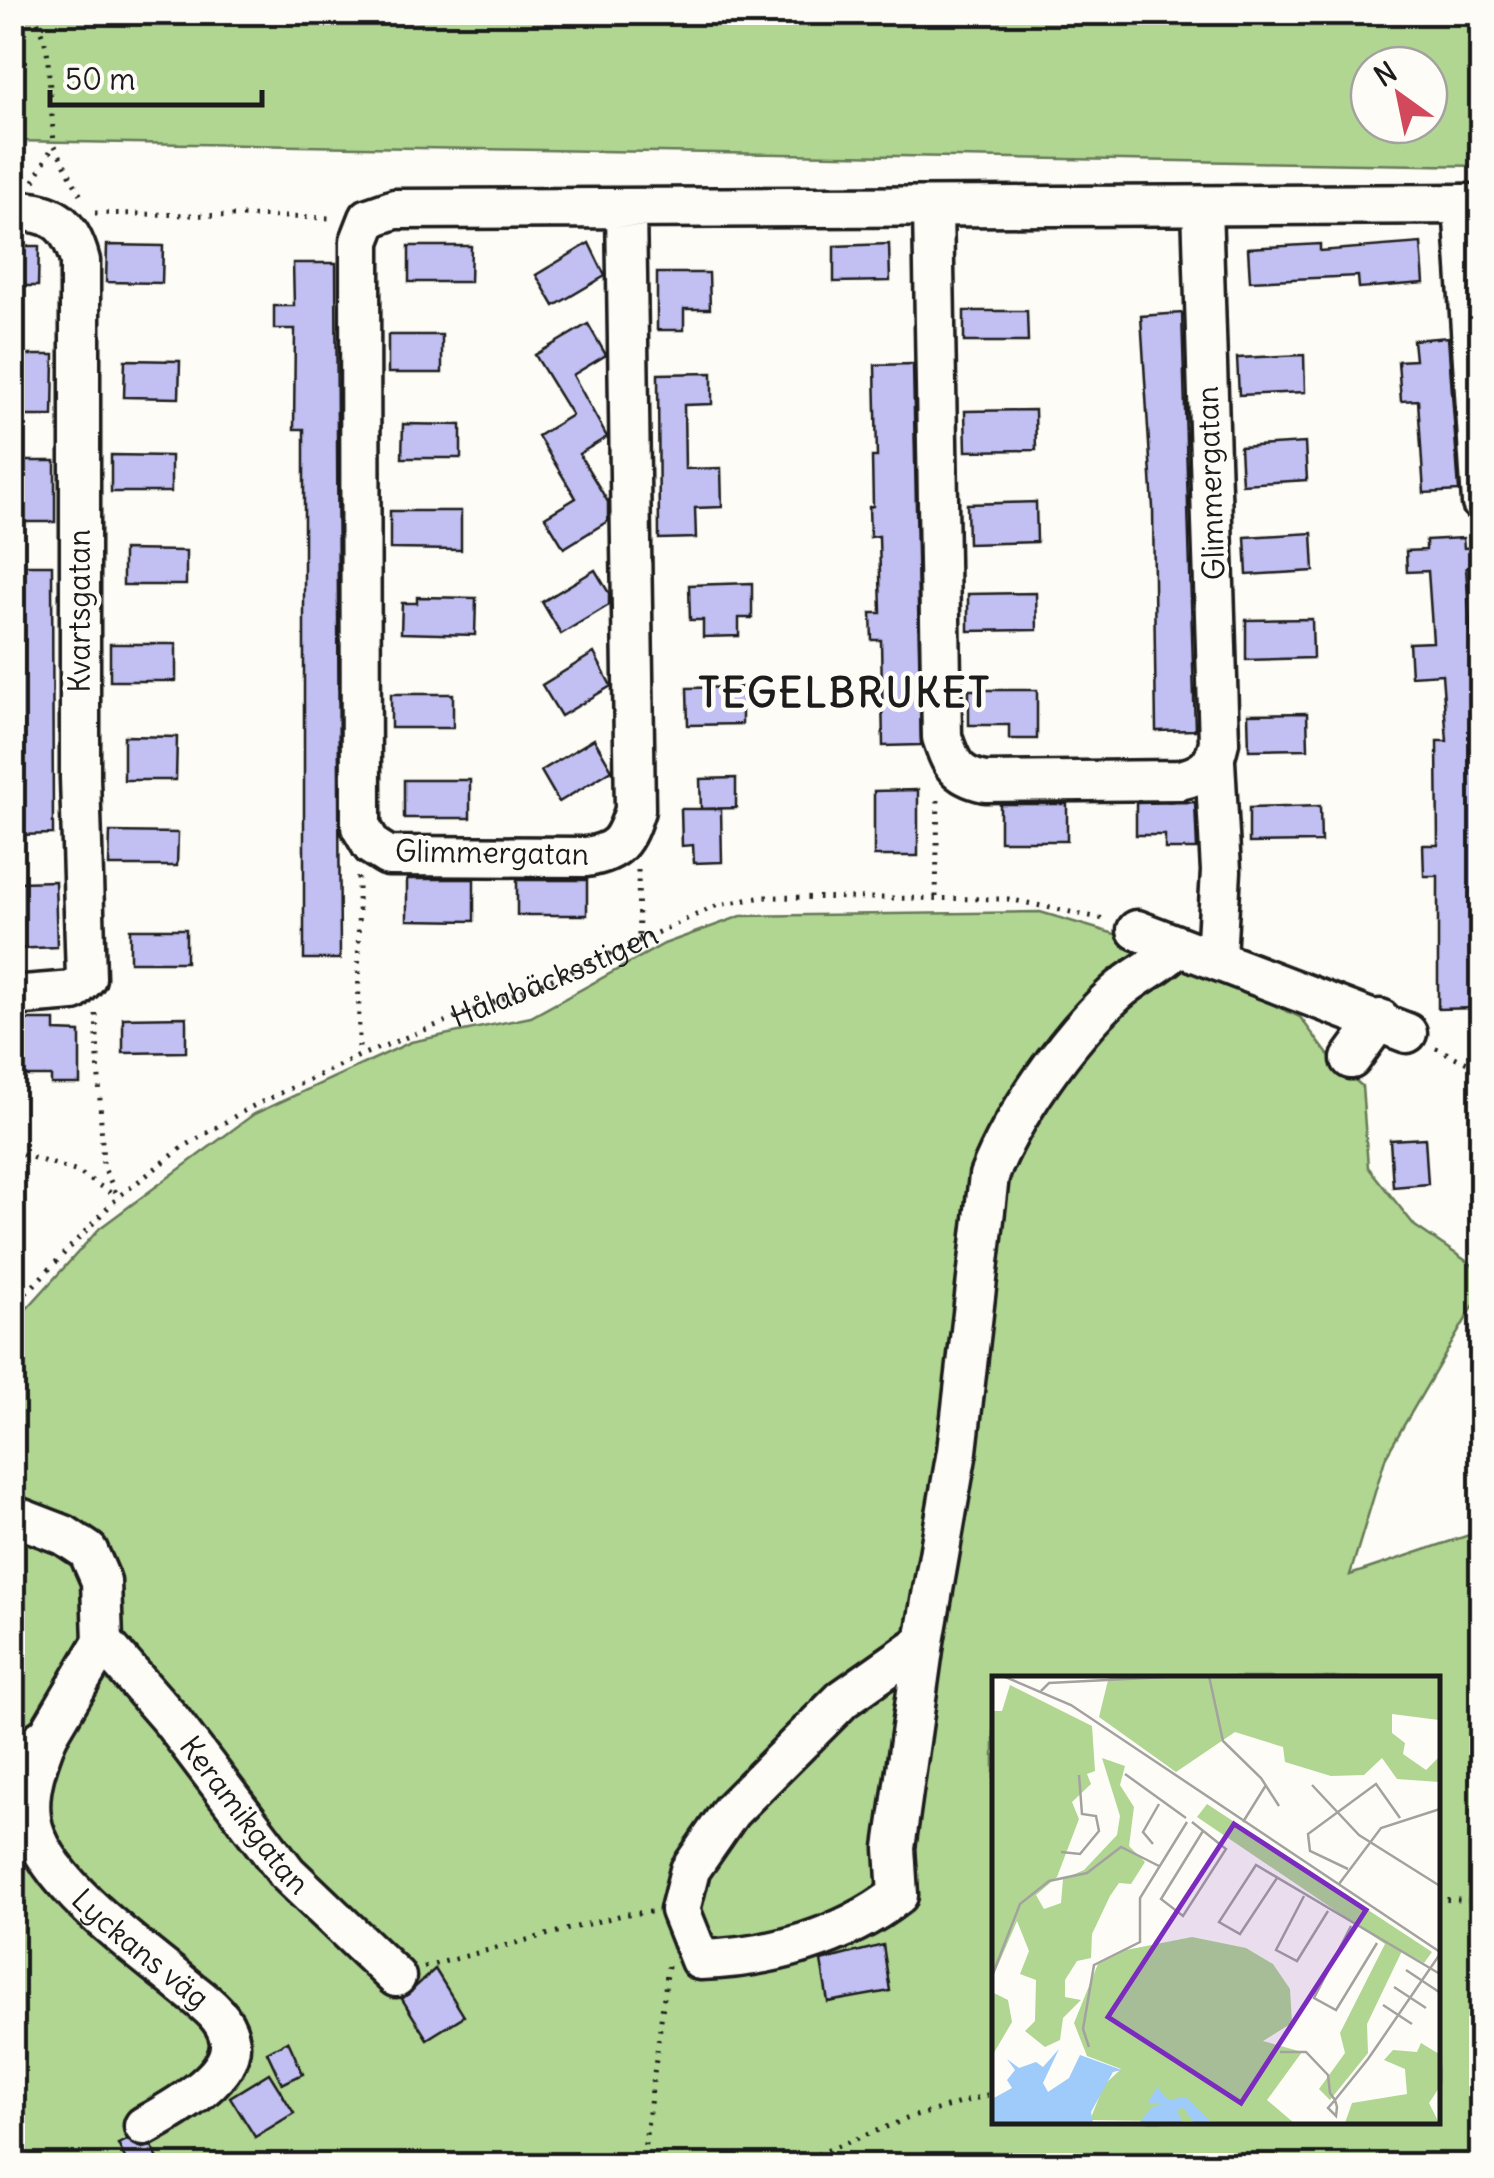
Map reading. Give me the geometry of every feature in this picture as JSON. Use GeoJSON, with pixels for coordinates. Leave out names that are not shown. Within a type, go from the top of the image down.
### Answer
{"type":"FeatureCollection","features":[{"type":"Feature","properties":{"kind":"street"},"geometry":{"type":"LineString","coordinates":[[369,218],[395,208],[1472,204],[1482,502]]}},
{"type":"Feature","properties":{"kind":"street","name":"Glimmergatan"},"geometry":{"type":"LineString","coordinates":[[1202,206],[1219,742],[1215,760],[1221,871],[1216,957]]}},
{"type":"Feature","properties":{"kind":"street"},"geometry":{"type":"LineString","coordinates":[[933,207],[942,737],[952,767],[966,778],[985,782],[1179,780],[1200,776],[1215,760]]}},
{"type":"Feature","properties":{"kind":"street","name":"Glimmergatan"},"geometry":{"type":"LineString","coordinates":[[369,218],[360,240],[362,827],[372,846],[388,856],[586,857],[610,853],[624,842],[635,810],[626,208]]}},
{"type":"Feature","properties":{"kind":"street","name":"Kvartsgatan"},"geometry":{"type":"LineString","coordinates":[[12,211],[52,214],[74,236],[80,261],[80,778],[86,978],[80,984]]}},
{"type":"Feature","properties":{"kind":"street"},"geometry":{"type":"LineString","coordinates":[[1137,930],[1394,1026]]}},
{"type":"Feature","properties":{"kind":"street"},"geometry":{"type":"LineString","coordinates":[[924,1642],[843,1699],[731,1811],[690,1870],[680,1910],[700,1960],[728,1959],[830,1935],[866,1920],[898,1895],[894,1848],[924,1642],[958,1451],[990,1176],[1004,1136],[1081,1033],[1118,991],[1157,968],[1178,947]]}},
{"type":"Feature","properties":{"kind":"street"},"geometry":{"type":"LineString","coordinates":[[12,996],[73,991],[80,984]]}},
{"type":"Feature","properties":{"kind":"street"},"geometry":{"type":"LineString","coordinates":[[1351,1059],[1394,1026]]}},
{"type":"Feature","properties":{"kind":"street"},"geometry":{"type":"LineString","coordinates":[[12,1515],[64,1535],[88,1551],[100,1581],[104,1642],[48,1736],[12,1760]]}},
{"type":"Feature","properties":{"kind":"street","name":"Keramikgatan"},"geometry":{"type":"LineString","coordinates":[[104,1642],[171,1720],[286,1873],[396,1977]]}},
{"type":"Feature","properties":{"kind":"street","name":"Lyckans väg"},"geometry":{"type":"LineString","coordinates":[[48,1736],[34,1771],[31,1817],[41,1848],[68,1884],[219,2016],[231,2040],[226,2062],[190,2101],[144,2126]]}},
{"type":"Feature","properties":{"kind":"path"},"geometry":{"type":"LineString","coordinates":[[34,12],[47,48],[54,144],[82,193],[86,212],[369,218]]}},
{"type":"Feature","properties":{"kind":"path"},"geometry":{"type":"LineString","coordinates":[[936,896],[938,780],[952,767]]}},
{"type":"Feature","properties":{"kind":"path"},"geometry":{"type":"LineString","coordinates":[[624,842],[638,869],[639,942]]}},
{"type":"Feature","properties":{"kind":"path"},"geometry":{"type":"LineString","coordinates":[[359,1056],[358,856],[372,846]]}},
{"type":"Feature","properties":{"kind":"path","name":"Hålabäcksstigen"},"geometry":{"type":"LineString","coordinates":[[12,1308],[118,1197],[182,1148],[247,1109],[359,1056],[639,942],[718,905],[763,897],[1008,899],[1061,907],[1137,930]]}},
{"type":"Feature","properties":{"kind":"path"},"geometry":{"type":"LineString","coordinates":[[80,984],[95,998],[103,1166],[118,1197]]}},
{"type":"Feature","properties":{"kind":"path"},"geometry":{"type":"LineString","coordinates":[[1394,1026],[1482,1070]]}},
{"type":"Feature","properties":{"kind":"path"},"geometry":{"type":"LineString","coordinates":[[12,1152],[78,1172],[118,1197]]}},
{"type":"Feature","properties":{"kind":"path"},"geometry":{"type":"LineString","coordinates":[[1439,1899],[1482,1901]]}},
{"type":"Feature","properties":{"kind":"path"},"geometry":{"type":"LineString","coordinates":[[396,1977],[460,1954],[626,1914],[680,1910]]}},
{"type":"Feature","properties":{"kind":"path"},"geometry":{"type":"LineString","coordinates":[[642,2166],[668,1964]]}},
{"type":"Feature","properties":{"kind":"path"},"geometry":{"type":"LineString","coordinates":[[788,2166],[909,2118],[992,2094]]}},
{"type":"Feature","properties":{"kind":"green space"},"geometry":{"type":"Polygon","coordinates":[[[13,12],[1481,13],[1481,166],[13,141],[13,12]]]}},
{"type":"Feature","properties":{"kind":"green space"},"geometry":{"type":"Polygon","coordinates":[[[1040,912],[1125,937],[1300,1017],[1335,1064],[1362,1086],[1368,1167],[1415,1226],[1481,1271],[1481,1293],[1386,1456],[1350,1575],[1481,1531],[1481,2165],[13,2166],[13,1324],[100,1228],[254,1114],[411,1042],[531,1017],[664,944],[741,916],[1040,912]]]}},
{"type":"Feature","properties":{"kind":"building"},"geometry":{"type":"Polygon","coordinates":[[[589,243],[605,276],[554,306],[536,275],[589,243]]]}},
{"type":"Feature","properties":{"kind":"building"},"geometry":{"type":"Polygon","coordinates":[[[1421,243],[1424,283],[1359,288],[1358,276],[1250,281],[1248,248],[1320,244],[1320,251],[1421,243]]]}},
{"type":"Feature","properties":{"kind":"building"},"geometry":{"type":"Polygon","coordinates":[[[889,244],[890,281],[834,282],[834,246],[889,244]]]}},
{"type":"Feature","properties":{"kind":"building"},"geometry":{"type":"Polygon","coordinates":[[[107,245],[163,246],[162,283],[106,282],[107,245]]]}},
{"type":"Feature","properties":{"kind":"building"},"geometry":{"type":"Polygon","coordinates":[[[12,246],[39,246],[38,286],[12,286],[12,246]]]}},
{"type":"Feature","properties":{"kind":"building"},"geometry":{"type":"Polygon","coordinates":[[[409,246],[471,246],[470,282],[409,282],[409,246]]]}},
{"type":"Feature","properties":{"kind":"building"},"geometry":{"type":"Polygon","coordinates":[[[293,263],[336,263],[340,959],[304,959],[304,429],[294,429],[295,329],[274,329],[274,306],[294,306],[293,263]]]}},
{"type":"Feature","properties":{"kind":"building"},"geometry":{"type":"Polygon","coordinates":[[[657,273],[709,273],[710,309],[684,309],[684,330],[657,330],[657,273]]]}},
{"type":"Feature","properties":{"kind":"building"},"geometry":{"type":"Polygon","coordinates":[[[964,311],[1027,311],[1028,342],[964,342],[964,311]]]}},
{"type":"Feature","properties":{"kind":"building"},"geometry":{"type":"Polygon","coordinates":[[[1182,313],[1195,730],[1156,731],[1153,508],[1141,316],[1182,313]]]}},
{"type":"Feature","properties":{"kind":"building"},"geometry":{"type":"Polygon","coordinates":[[[588,324],[606,355],[573,375],[607,437],[579,454],[608,502],[608,521],[564,548],[545,517],[576,498],[538,436],[572,415],[535,355],[588,324]]]}},
{"type":"Feature","properties":{"kind":"building"},"geometry":{"type":"Polygon","coordinates":[[[388,335],[442,335],[442,373],[388,373],[388,335]]]}},
{"type":"Feature","properties":{"kind":"building"},"geometry":{"type":"Polygon","coordinates":[[[1448,337],[1459,491],[1424,493],[1418,400],[1401,401],[1398,361],[1415,360],[1413,340],[1448,337]]]}},
{"type":"Feature","properties":{"kind":"building"},"geometry":{"type":"Polygon","coordinates":[[[18,355],[54,355],[53,416],[17,416],[18,355]]]}},
{"type":"Feature","properties":{"kind":"building"},"geometry":{"type":"Polygon","coordinates":[[[1304,355],[1305,392],[1239,395],[1237,358],[1304,355]]]}},
{"type":"Feature","properties":{"kind":"building"},"geometry":{"type":"Polygon","coordinates":[[[125,360],[180,361],[179,398],[124,397],[125,360]]]}},
{"type":"Feature","properties":{"kind":"building"},"geometry":{"type":"Polygon","coordinates":[[[913,364],[921,745],[883,746],[881,640],[872,640],[871,613],[881,613],[879,536],[870,537],[869,507],[873,506],[872,457],[877,457],[875,365],[913,364]]]}},
{"type":"Feature","properties":{"kind":"building"},"geometry":{"type":"Polygon","coordinates":[[[712,373],[712,404],[684,405],[685,469],[721,468],[722,507],[695,508],[696,538],[659,539],[658,374],[712,373]]]}},
{"type":"Feature","properties":{"kind":"building"},"geometry":{"type":"Polygon","coordinates":[[[1035,410],[1036,450],[966,451],[965,411],[1035,410]]]}},
{"type":"Feature","properties":{"kind":"building"},"geometry":{"type":"Polygon","coordinates":[[[403,424],[461,425],[461,458],[402,458],[403,424]]]}},
{"type":"Feature","properties":{"kind":"building"},"geometry":{"type":"Polygon","coordinates":[[[1305,443],[1307,480],[1242,484],[1240,447],[1305,443]]]}},
{"type":"Feature","properties":{"kind":"building"},"geometry":{"type":"Polygon","coordinates":[[[111,455],[171,456],[171,492],[111,492],[111,455]]]}},
{"type":"Feature","properties":{"kind":"building"},"geometry":{"type":"Polygon","coordinates":[[[17,461],[55,461],[55,522],[17,522],[17,461]]]}},
{"type":"Feature","properties":{"kind":"building"},"geometry":{"type":"Polygon","coordinates":[[[1036,502],[1037,542],[968,544],[967,504],[1036,502]]]}},
{"type":"Feature","properties":{"kind":"building"},"geometry":{"type":"Polygon","coordinates":[[[390,511],[461,511],[461,550],[390,549],[390,511]]]}},
{"type":"Feature","properties":{"kind":"building"},"geometry":{"type":"Polygon","coordinates":[[[1312,533],[1314,571],[1247,575],[1245,537],[1312,533]]]}},
{"type":"Feature","properties":{"kind":"building"},"geometry":{"type":"Polygon","coordinates":[[[1463,538],[1464,548],[1474,547],[1475,567],[1466,568],[1476,708],[1477,1008],[1438,1009],[1438,876],[1424,876],[1423,845],[1438,845],[1437,741],[1447,741],[1442,674],[1411,676],[1409,643],[1433,642],[1428,571],[1407,572],[1406,551],[1426,550],[1426,540],[1463,538]]]}},
{"type":"Feature","properties":{"kind":"building"},"geometry":{"type":"Polygon","coordinates":[[[123,550],[186,551],[186,585],[123,585],[123,550]]]}},
{"type":"Feature","properties":{"kind":"building"},"geometry":{"type":"Polygon","coordinates":[[[18,565],[52,565],[53,834],[18,835],[18,565]]]}},
{"type":"Feature","properties":{"kind":"building"},"geometry":{"type":"Polygon","coordinates":[[[595,570],[609,593],[609,605],[561,634],[542,602],[595,570]]]}},
{"type":"Feature","properties":{"kind":"building"},"geometry":{"type":"Polygon","coordinates":[[[752,583],[752,618],[739,618],[739,636],[703,637],[703,620],[690,620],[689,585],[752,583]]]}},
{"type":"Feature","properties":{"kind":"building"},"geometry":{"type":"Polygon","coordinates":[[[1036,593],[1037,630],[968,631],[968,594],[1036,593]]]}},
{"type":"Feature","properties":{"kind":"building"},"geometry":{"type":"Polygon","coordinates":[[[417,597],[476,598],[475,635],[401,633],[402,603],[417,603],[417,597]]]}},
{"type":"Feature","properties":{"kind":"building"},"geometry":{"type":"Polygon","coordinates":[[[1312,619],[1313,658],[1246,660],[1246,620],[1312,619]]]}},
{"type":"Feature","properties":{"kind":"building"},"geometry":{"type":"Polygon","coordinates":[[[110,644],[176,644],[176,681],[110,681],[110,644]]]}},
{"type":"Feature","properties":{"kind":"building"},"geometry":{"type":"Polygon","coordinates":[[[594,653],[611,686],[561,716],[542,685],[594,653]]]}},
{"type":"Feature","properties":{"kind":"building"},"geometry":{"type":"Polygon","coordinates":[[[742,687],[742,724],[688,725],[687,688],[742,687]]]}},
{"type":"Feature","properties":{"kind":"building"},"geometry":{"type":"Polygon","coordinates":[[[969,690],[1037,690],[1037,739],[1009,739],[1009,725],[969,725],[969,690]]]}},
{"type":"Feature","properties":{"kind":"building"},"geometry":{"type":"Polygon","coordinates":[[[391,694],[453,694],[453,728],[391,728],[391,694]]]}},
{"type":"Feature","properties":{"kind":"building"},"geometry":{"type":"Polygon","coordinates":[[[1307,713],[1308,749],[1249,750],[1248,714],[1307,713]]]}},
{"type":"Feature","properties":{"kind":"building"},"geometry":{"type":"Polygon","coordinates":[[[124,736],[177,737],[176,780],[124,780],[124,736]]]}},
{"type":"Feature","properties":{"kind":"building"},"geometry":{"type":"Polygon","coordinates":[[[594,739],[612,770],[559,802],[541,771],[594,739]]]}},
{"type":"Feature","properties":{"kind":"building"},"geometry":{"type":"Polygon","coordinates":[[[736,778],[736,808],[701,809],[700,779],[736,778]]]}},
{"type":"Feature","properties":{"kind":"building"},"geometry":{"type":"Polygon","coordinates":[[[404,780],[470,780],[470,818],[404,818],[404,780]]]}},
{"type":"Feature","properties":{"kind":"building"},"geometry":{"type":"Polygon","coordinates":[[[918,790],[918,856],[874,856],[874,791],[918,790]]]}},
{"type":"Feature","properties":{"kind":"building"},"geometry":{"type":"Polygon","coordinates":[[[1195,802],[1197,849],[1165,849],[1165,835],[1136,835],[1136,803],[1195,802]]]}},
{"type":"Feature","properties":{"kind":"building"},"geometry":{"type":"Polygon","coordinates":[[[1000,804],[1067,804],[1067,841],[1000,841],[1000,804]]]}},
{"type":"Feature","properties":{"kind":"building"},"geometry":{"type":"Polygon","coordinates":[[[1320,806],[1321,842],[1249,843],[1249,808],[1320,806]]]}},
{"type":"Feature","properties":{"kind":"building"},"geometry":{"type":"Polygon","coordinates":[[[681,809],[721,809],[722,862],[694,863],[693,845],[682,846],[681,809]]]}},
{"type":"Feature","properties":{"kind":"building"},"geometry":{"type":"Polygon","coordinates":[[[110,832],[178,833],[177,866],[109,866],[110,832]]]}},
{"type":"Feature","properties":{"kind":"building"},"geometry":{"type":"Polygon","coordinates":[[[407,879],[474,879],[474,921],[407,920],[407,879]]]}},
{"type":"Feature","properties":{"kind":"building"},"geometry":{"type":"Polygon","coordinates":[[[517,880],[587,880],[587,915],[517,915],[517,880]]]}},
{"type":"Feature","properties":{"kind":"building"},"geometry":{"type":"Polygon","coordinates":[[[55,881],[57,947],[12,949],[12,919],[20,919],[19,882],[55,881]]]}},
{"type":"Feature","properties":{"kind":"building"},"geometry":{"type":"Polygon","coordinates":[[[130,929],[186,929],[186,962],[130,962],[130,929]]]}},
{"type":"Feature","properties":{"kind":"building"},"geometry":{"type":"Polygon","coordinates":[[[186,1017],[186,1052],[123,1053],[123,1018],[186,1017]]]}},
{"type":"Feature","properties":{"kind":"building"},"geometry":{"type":"Polygon","coordinates":[[[12,1020],[55,1020],[55,1031],[80,1032],[80,1084],[51,1084],[51,1076],[12,1076],[12,1020]]]}},
{"type":"Feature","properties":{"kind":"building"},"geometry":{"type":"Polygon","coordinates":[[[1425,1138],[1428,1184],[1393,1187],[1390,1140],[1425,1138]]]}},
{"type":"Feature","properties":{"kind":"building"},"geometry":{"type":"Polygon","coordinates":[[[883,1945],[890,1991],[828,2002],[821,1961],[883,1945]]]}},
{"type":"Feature","properties":{"kind":"building"},"geometry":{"type":"Polygon","coordinates":[[[435,1969],[464,2016],[427,2039],[402,1999],[435,1969]]]}},
{"type":"Feature","properties":{"kind":"building"},"geometry":{"type":"Polygon","coordinates":[[[288,2041],[303,2074],[282,2084],[267,2052],[288,2041]]]}},
{"type":"Feature","properties":{"kind":"building"},"geometry":{"type":"Polygon","coordinates":[[[269,2073],[294,2113],[255,2137],[230,2097],[269,2073]]]}},
{"type":"Feature","properties":{"kind":"building"},"geometry":{"type":"Polygon","coordinates":[[[127,2140],[143,2148],[152,2146],[161,2166],[129,2166],[118,2144],[127,2140]]]}},
{"type":"Feature","properties":{"kind":"district","name":"TEGELBRUKET"},"geometry":{"type":"Point","coordinates":[845,693]}}]}
